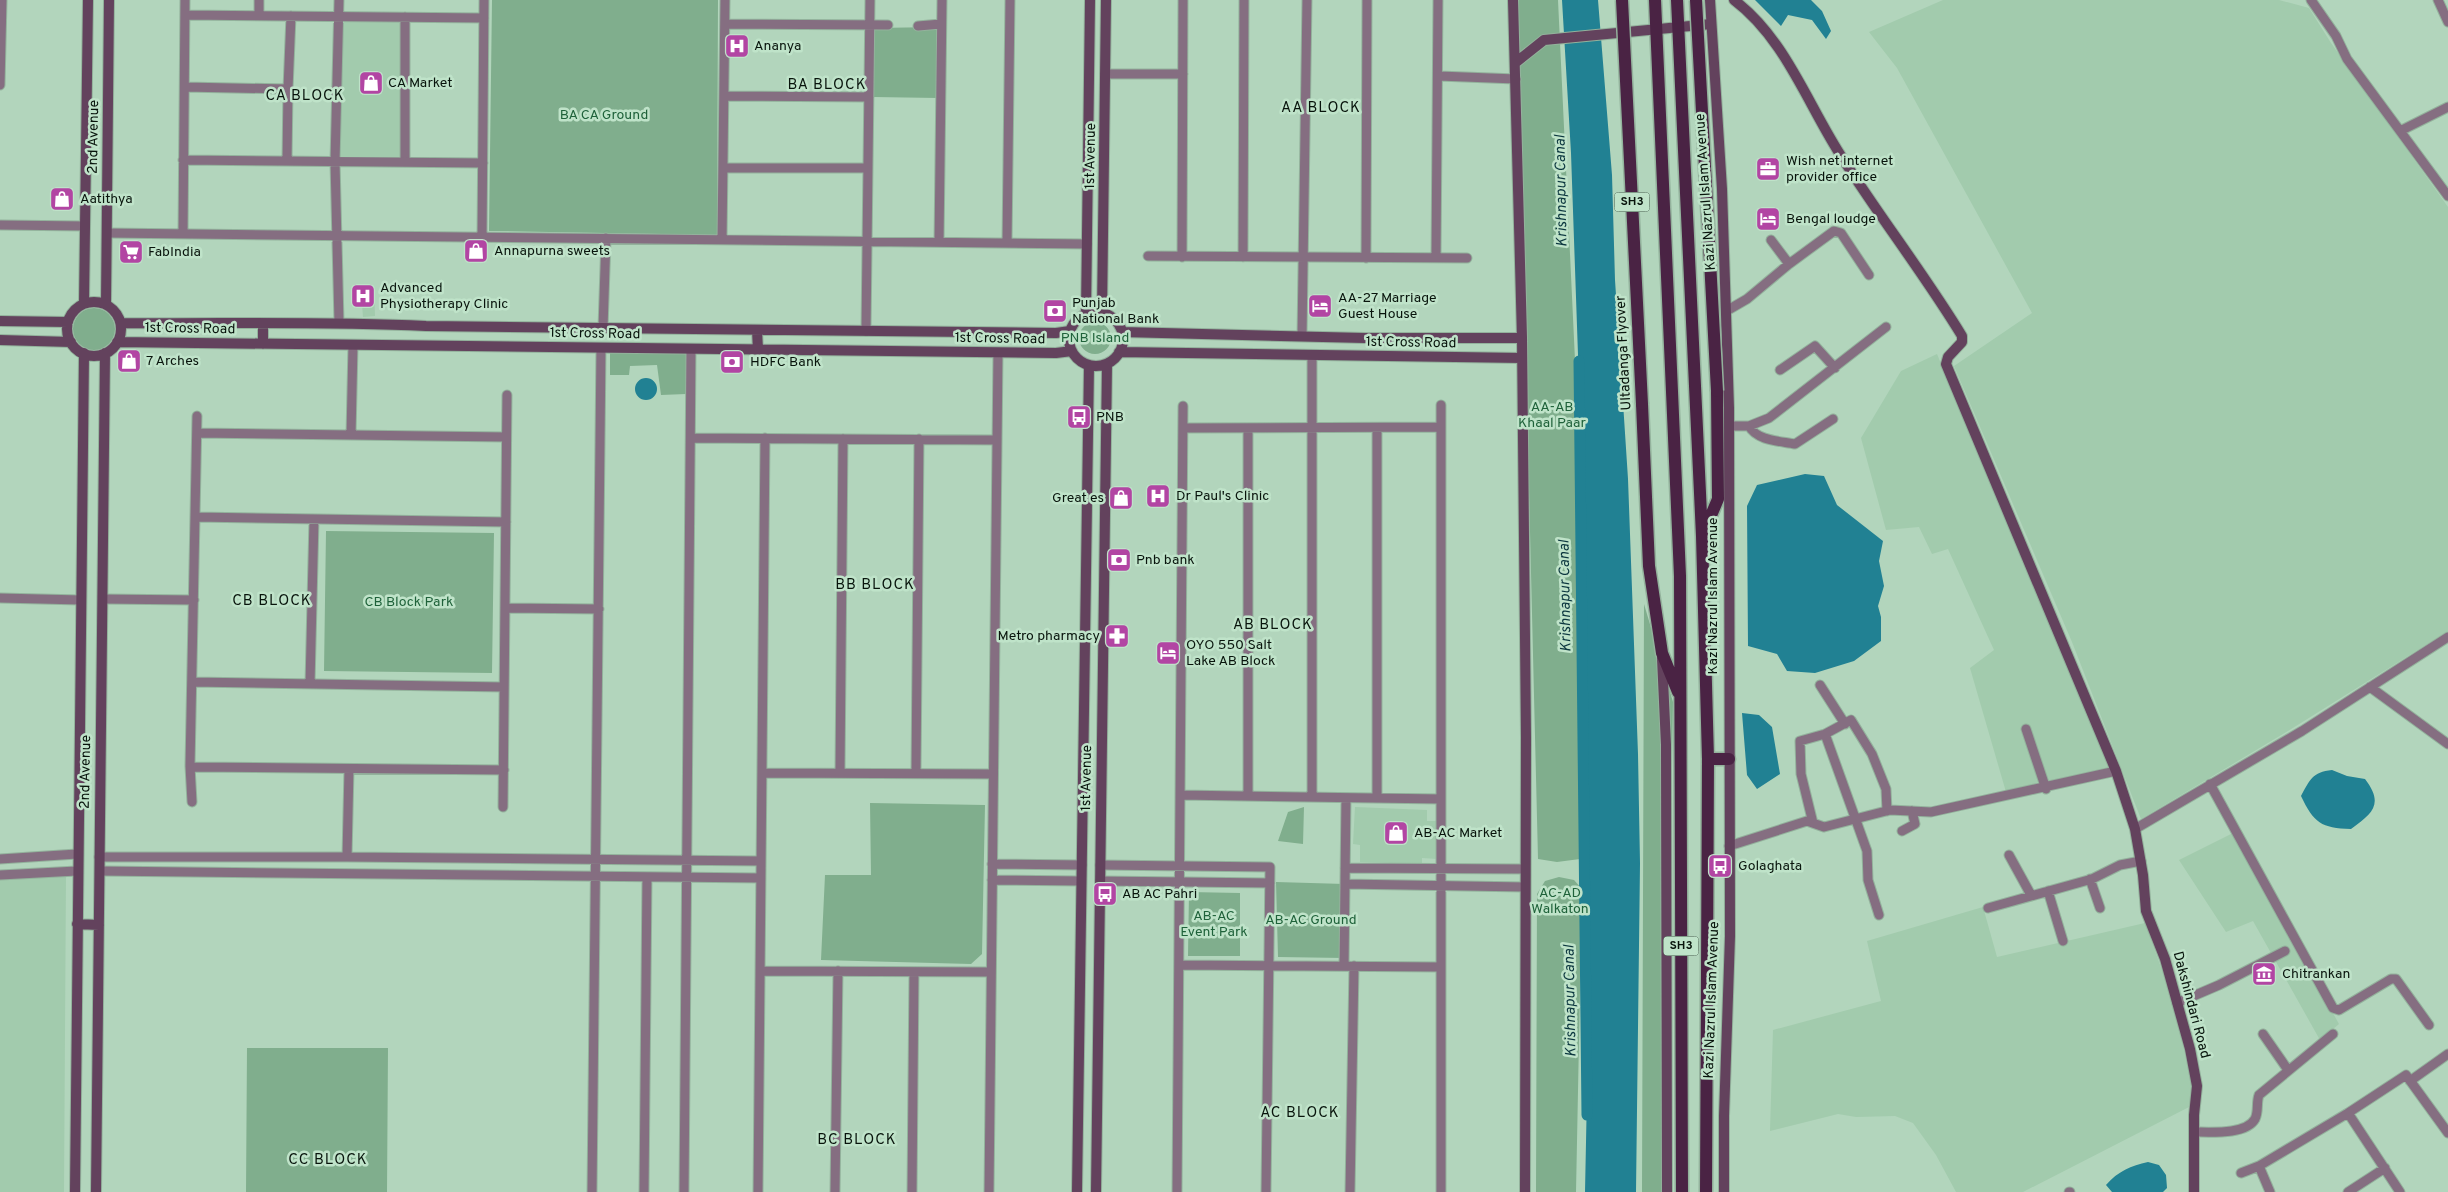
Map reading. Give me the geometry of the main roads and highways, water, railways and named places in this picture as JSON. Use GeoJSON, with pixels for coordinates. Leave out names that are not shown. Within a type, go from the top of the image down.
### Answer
{"type":"FeatureCollection","features":[{"type":"Feature","properties":{"kind":"main road","name":"Ultadanga Flyover"},"geometry":{"type":"LineString","coordinates":[[1622,0],[1649,566],[1662,653],[1681,700]]}},
{"type":"Feature","properties":{"kind":"main road","name":"Kazi Nazrul Islam Avenue"},"geometry":{"type":"LineString","coordinates":[[1655,0],[1679,536],[1682,1192]]}},
{"type":"Feature","properties":{"kind":"main road","name":"Kazi Nazrul Islam Avenue"},"geometry":{"type":"LineString","coordinates":[[1677,0],[1702,536],[1708,759],[1706,1192]]}},
{"type":"Feature","properties":{"kind":"main road","name":"SH3"},"geometry":{"type":"LineString","coordinates":[[1696,0],[1717,391],[1718,499],[1702,536]]}},
{"type":"Feature","properties":{"kind":"main road"},"geometry":{"type":"LineString","coordinates":[[1708,759],[1729,760]]}},
{"type":"Feature","properties":{"kind":"water"},"geometry":{"type":"Polygon","coordinates":[[[1562,0],[1598,0],[1612,175],[1615,280],[1628,479],[1638,754],[1640,863],[1636,1192],[1585,1192],[1590,943],[1583,678],[1583,499],[1571,153],[1562,0]]]}},
{"type":"Feature","properties":{"kind":"water"},"geometry":{"type":"Polygon","coordinates":[[[1755,0],[1811,0],[1822,11],[1831,31],[1826,39],[1812,20],[1788,15],[1781,26],[1755,0]]]}},
{"type":"Feature","properties":{"kind":"water"},"geometry":{"type":"Polygon","coordinates":[[[646,378],[654,381],[657,389],[654,397],[646,400],[638,397],[635,389],[638,381],[646,378]]]}},
{"type":"Feature","properties":{"kind":"water"},"geometry":{"type":"Polygon","coordinates":[[[1805,474],[1824,476],[1837,505],[1883,541],[1879,561],[1884,586],[1878,606],[1881,617],[1881,641],[1854,661],[1815,673],[1787,671],[1777,654],[1748,646],[1747,506],[1757,485],[1805,474]]]}},
{"type":"Feature","properties":{"kind":"water"},"geometry":{"type":"Polygon","coordinates":[[[1742,713],[1759,715],[1772,727],[1780,774],[1757,789],[1747,775],[1742,713]]]}},
{"type":"Feature","properties":{"kind":"water"},"geometry":{"type":"Polygon","coordinates":[[[2332,770],[2347,776],[2365,779],[2374,795],[2375,802],[2370,813],[2351,829],[2332,827],[2320,822],[2310,812],[2301,796],[2312,778],[2325,771],[2332,770]]]}},
{"type":"Feature","properties":{"kind":"water"},"geometry":{"type":"Polygon","coordinates":[[[2148,1162],[2159,1165],[2166,1175],[2167,1188],[2163,1192],[2112,1192],[2106,1185],[2125,1170],[2148,1162]]]}},
{"type":"Feature","properties":{"kind":"waterway","name":"Krishnapur Canal"},"geometry":{"type":"LineString","coordinates":[[1579,361],[1587,1115]]}},
{"type":"Feature","properties":{"kind":"place","name":"Ananya"},"geometry":{"type":"Point","coordinates":[737,46]}},
{"type":"Feature","properties":{"kind":"place","name":"CA Market"},"geometry":{"type":"Point","coordinates":[371,83]}},
{"type":"Feature","properties":{"kind":"place","name":"Wish net internet provider office"},"geometry":{"type":"Point","coordinates":[1768,169]}},
{"type":"Feature","properties":{"kind":"place","name":"Aatithya"},"geometry":{"type":"Point","coordinates":[62,199]}},
{"type":"Feature","properties":{"kind":"place","name":"Bengal loudge"},"geometry":{"type":"Point","coordinates":[1768,219]}},
{"type":"Feature","properties":{"kind":"place","name":"Annapurna sweets"},"geometry":{"type":"Point","coordinates":[476,251]}},
{"type":"Feature","properties":{"kind":"place","name":"FabIndia"},"geometry":{"type":"Point","coordinates":[131,252]}},
{"type":"Feature","properties":{"kind":"place","name":"Advanced Physiotherapy Clinic"},"geometry":{"type":"Point","coordinates":[363,296]}},
{"type":"Feature","properties":{"kind":"place","name":"AA-27 Marriage Guest House"},"geometry":{"type":"Point","coordinates":[1320,306]}},
{"type":"Feature","properties":{"kind":"place","name":"Punjab National Bank"},"geometry":{"type":"Point","coordinates":[1055,311]}},
{"type":"Feature","properties":{"kind":"place","name":"7 Arches"},"geometry":{"type":"Point","coordinates":[129,361]}},
{"type":"Feature","properties":{"kind":"place","name":"HDFC Bank"},"geometry":{"type":"Point","coordinates":[732,362]}},
{"type":"Feature","properties":{"kind":"place","name":"PNB"},"geometry":{"type":"Point","coordinates":[1079,417]}},
{"type":"Feature","properties":{"kind":"place","name":"Dr Paul's Clinic"},"geometry":{"type":"Point","coordinates":[1158,496]}},
{"type":"Feature","properties":{"kind":"place","name":"Great es"},"geometry":{"type":"Point","coordinates":[1121,498]}},
{"type":"Feature","properties":{"kind":"place","name":"Pnb bank"},"geometry":{"type":"Point","coordinates":[1119,560]}},
{"type":"Feature","properties":{"kind":"place","name":"Metro pharmacy"},"geometry":{"type":"Point","coordinates":[1117,636]}},
{"type":"Feature","properties":{"kind":"place","name":"OYO 550 Salt Lake AB Block"},"geometry":{"type":"Point","coordinates":[1168,653]}},
{"type":"Feature","properties":{"kind":"place","name":"AB-AC Market"},"geometry":{"type":"Point","coordinates":[1396,833]}},
{"type":"Feature","properties":{"kind":"place","name":"Golaghata"},"geometry":{"type":"Point","coordinates":[1720,866]}},
{"type":"Feature","properties":{"kind":"place","name":"AB AC Pahri"},"geometry":{"type":"Point","coordinates":[1105,894]}},
{"type":"Feature","properties":{"kind":"place","name":"Chitrankan"},"geometry":{"type":"Point","coordinates":[2264,974]}},
{"type":"Feature","properties":{"kind":"district","name":"BA BLOCK"},"geometry":{"type":"Point","coordinates":[827,85]}},
{"type":"Feature","properties":{"kind":"district","name":"CA BLOCK"},"geometry":{"type":"Point","coordinates":[305,96]}},
{"type":"Feature","properties":{"kind":"district","name":"AA BLOCK"},"geometry":{"type":"Point","coordinates":[1321,108]}},
{"type":"Feature","properties":{"kind":"district","name":"BB BLOCK"},"geometry":{"type":"Point","coordinates":[875,585]}},
{"type":"Feature","properties":{"kind":"district","name":"CB BLOCK"},"geometry":{"type":"Point","coordinates":[272,601]}},
{"type":"Feature","properties":{"kind":"district","name":"AB BLOCK"},"geometry":{"type":"Point","coordinates":[1273,625]}},
{"type":"Feature","properties":{"kind":"district","name":"AC BLOCK"},"geometry":{"type":"Point","coordinates":[1300,1113]}},
{"type":"Feature","properties":{"kind":"district","name":"BC BLOCK"},"geometry":{"type":"Point","coordinates":[857,1140]}},
{"type":"Feature","properties":{"kind":"district","name":"CC BLOCK"},"geometry":{"type":"Point","coordinates":[328,1160]}},
{"type":"Feature","properties":{"kind":"park label","name":"BA CA Ground"},"geometry":{"type":"Point","coordinates":[604,115]}},
{"type":"Feature","properties":{"kind":"park label","name":"PNB Island"},"geometry":{"type":"Point","coordinates":[1095,338]}},
{"type":"Feature","properties":{"kind":"park label","name":"AA-AB Khaal Paar"},"geometry":{"type":"Point","coordinates":[1552,416]}},
{"type":"Feature","properties":{"kind":"park label","name":"CB Block Park"},"geometry":{"type":"Point","coordinates":[409,602]}},
{"type":"Feature","properties":{"kind":"park label","name":"AC-AD Walkaton"},"geometry":{"type":"Point","coordinates":[1560,902]}},
{"type":"Feature","properties":{"kind":"park label","name":"AB-AC Ground"},"geometry":{"type":"Point","coordinates":[1311,920]}},
{"type":"Feature","properties":{"kind":"park label","name":"AB-AC Event Park"},"geometry":{"type":"Point","coordinates":[1214,924]}}]}
